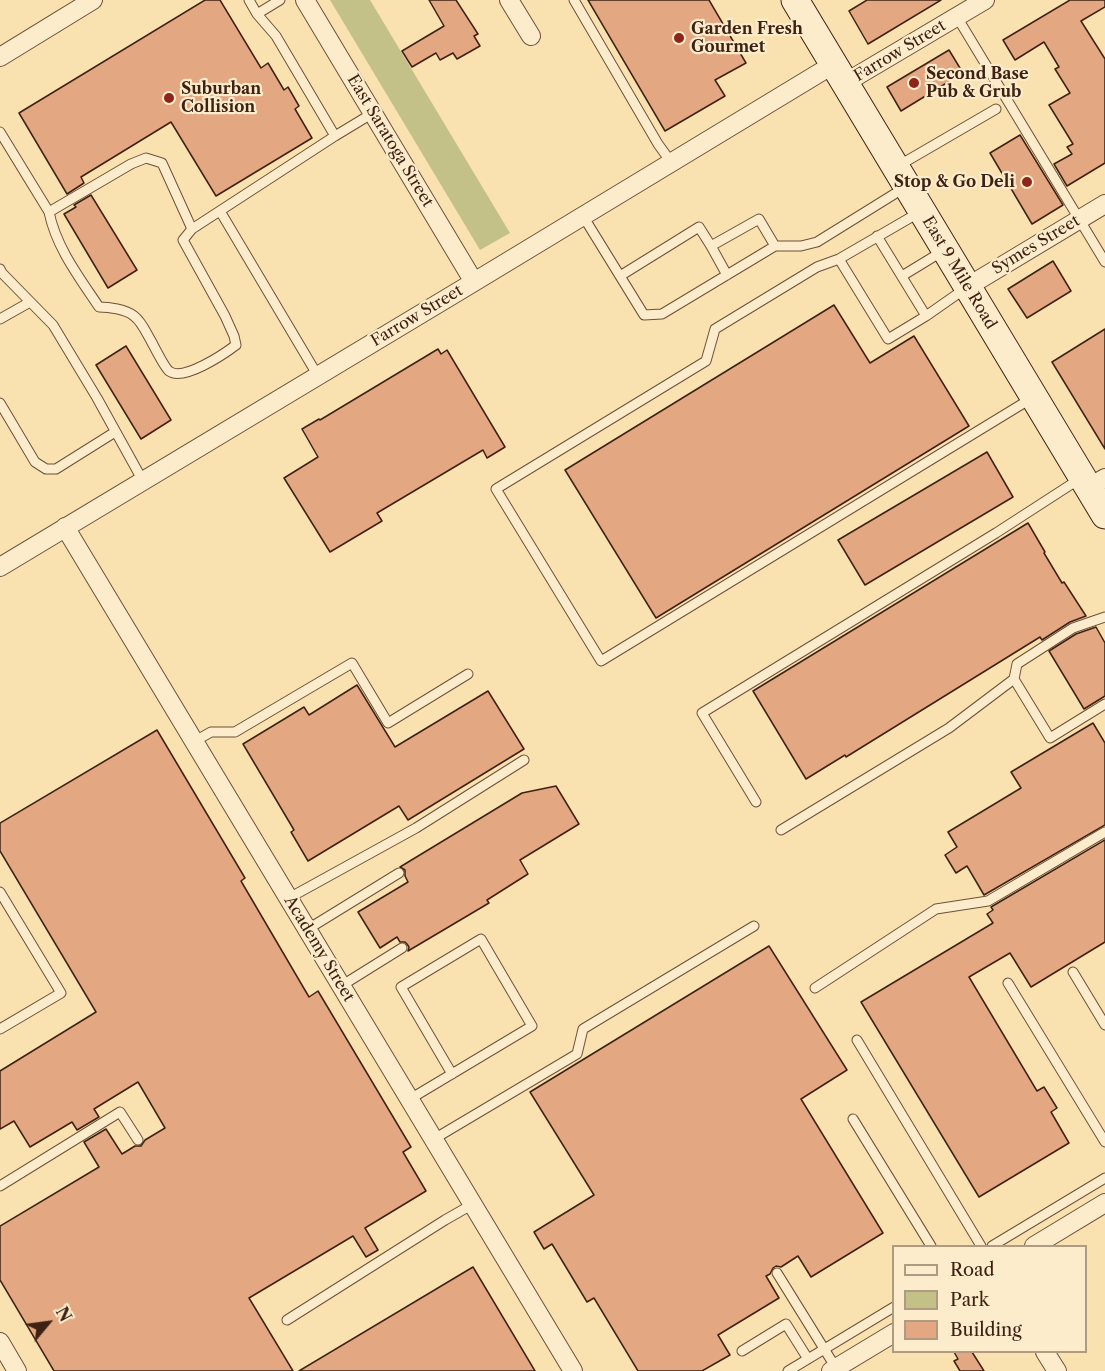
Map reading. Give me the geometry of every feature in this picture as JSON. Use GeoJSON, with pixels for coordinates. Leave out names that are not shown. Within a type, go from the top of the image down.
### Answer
{"type":"FeatureCollection","features":[{"type":"Feature","properties":{"kind":"main road","name":"East 9 Mile Road"},"geometry":{"type":"LineString","coordinates":[[795,0],[1034,397],[1092,481],[1105,515]]}},
{"type":"Feature","properties":{"kind":"street"},"geometry":{"type":"LineString","coordinates":[[0,57],[93,0]]}},
{"type":"Feature","properties":{"kind":"street","name":"East Saratoga Street"},"geometry":{"type":"LineString","coordinates":[[305,0],[474,282]]}},
{"type":"Feature","properties":{"kind":"street"},"geometry":{"type":"LineString","coordinates":[[509,0],[531,36]]}},
{"type":"Feature","properties":{"kind":"street","name":"Farrow Street"},"geometry":{"type":"LineString","coordinates":[[0,567],[672,162],[839,74],[957,17],[985,0]]}},
{"type":"Feature","properties":{"kind":"street","name":"Symes Street"},"geometry":{"type":"LineString","coordinates":[[968,286],[1105,204]]}},
{"type":"Feature","properties":{"kind":"street","name":"Academy Street"},"geometry":{"type":"LineString","coordinates":[[65,527],[573,1371]]}},
{"type":"Feature","properties":{"kind":"street"},"geometry":{"type":"LineString","coordinates":[[1036,1245],[1105,1203]]}},
{"type":"Feature","properties":{"kind":"street"},"geometry":{"type":"LineString","coordinates":[[833,1369],[892,1334]]}},
{"type":"Feature","properties":{"kind":"street"},"geometry":{"type":"LineString","coordinates":[[0,1342],[17,1371]]}},
{"type":"Feature","properties":{"kind":"street"},"geometry":{"type":"LineString","coordinates":[[1046,1353],[1057,1371]]}},
{"type":"Feature","properties":{"kind":"lane"},"geometry":{"type":"LineString","coordinates":[[249,0],[257,14],[276,36],[335,136]]}},
{"type":"Feature","properties":{"kind":"lane"},"geometry":{"type":"LineString","coordinates":[[257,14],[280,0]]}},
{"type":"Feature","properties":{"kind":"lane"},"geometry":{"type":"LineString","coordinates":[[574,0],[658,144],[672,162]]}},
{"type":"Feature","properties":{"kind":"lane"},"geometry":{"type":"LineString","coordinates":[[957,17],[1105,262]]}},
{"type":"Feature","properties":{"kind":"lane"},"geometry":{"type":"LineString","coordinates":[[583,216],[644,315],[662,314],[775,246],[801,246],[817,242],[996,109]]}},
{"type":"Feature","properties":{"kind":"lane"},"geometry":{"type":"LineString","coordinates":[[0,132],[49,212],[52,225],[67,257],[99,307],[112,308],[134,315],[169,371],[177,374],[190,372],[236,345],[225,316],[183,240],[192,228],[297,159],[373,113]]}},
{"type":"Feature","properties":{"kind":"lane"},"geometry":{"type":"LineString","coordinates":[[49,212],[131,164],[146,158],[162,163],[192,228]]}},
{"type":"Feature","properties":{"kind":"lane"},"geometry":{"type":"LineString","coordinates":[[220,211],[318,376]]}},
{"type":"Feature","properties":{"kind":"lane"},"geometry":{"type":"LineString","coordinates":[[922,211],[839,259],[817,267],[715,329],[706,361],[496,489],[601,661],[1034,397]]}},
{"type":"Feature","properties":{"kind":"lane"},"geometry":{"type":"LineString","coordinates":[[711,246],[759,219],[775,246]]}},
{"type":"Feature","properties":{"kind":"lane"},"geometry":{"type":"LineString","coordinates":[[620,276],[699,228],[727,275]]}},
{"type":"Feature","properties":{"kind":"lane"},"geometry":{"type":"LineString","coordinates":[[877,236],[926,316]]}},
{"type":"Feature","properties":{"kind":"lane"},"geometry":{"type":"LineString","coordinates":[[902,276],[945,250]]}},
{"type":"Feature","properties":{"kind":"lane"},"geometry":{"type":"LineString","coordinates":[[839,259],[888,339],[926,316],[968,286]]}},
{"type":"Feature","properties":{"kind":"lane"},"geometry":{"type":"LineString","coordinates":[[0,269],[53,326],[97,398],[143,481]]}},
{"type":"Feature","properties":{"kind":"lane"},"geometry":{"type":"LineString","coordinates":[[0,319],[30,302]]}},
{"type":"Feature","properties":{"kind":"lane"},"geometry":{"type":"LineString","coordinates":[[0,403],[35,462],[46,469],[56,469],[115,432]]}},
{"type":"Feature","properties":{"kind":"lane"},"geometry":{"type":"LineString","coordinates":[[756,802],[702,713],[996,533],[1092,481]]}},
{"type":"Feature","properties":{"kind":"lane"},"geometry":{"type":"LineString","coordinates":[[781,831],[949,728],[1014,679],[1017,664],[1073,628],[1105,617]]}},
{"type":"Feature","properties":{"kind":"lane"},"geometry":{"type":"LineString","coordinates":[[195,741],[211,732],[235,732],[352,663],[388,723],[468,674]]}},
{"type":"Feature","properties":{"kind":"lane"},"geometry":{"type":"LineString","coordinates":[[1014,679],[1050,738],[1105,704]]}},
{"type":"Feature","properties":{"kind":"lane"},"geometry":{"type":"LineString","coordinates":[[289,898],[416,828],[524,760]]}},
{"type":"Feature","properties":{"kind":"lane"},"geometry":{"type":"LineString","coordinates":[[815,988],[936,909],[988,901],[1105,832]]}},
{"type":"Feature","properties":{"kind":"lane"},"geometry":{"type":"LineString","coordinates":[[308,929],[399,873]]}},
{"type":"Feature","properties":{"kind":"lane"},"geometry":{"type":"LineString","coordinates":[[0,892],[61,993],[0,1029]]}},
{"type":"Feature","properties":{"kind":"lane"},"geometry":{"type":"LineString","coordinates":[[434,1139],[577,1054],[583,1029],[754,926]]}},
{"type":"Feature","properties":{"kind":"lane"},"geometry":{"type":"LineString","coordinates":[[410,1099],[452,1074],[532,1026],[481,939],[401,987],[452,1074]]}},
{"type":"Feature","properties":{"kind":"lane"},"geometry":{"type":"LineString","coordinates":[[341,986],[402,948]]}},
{"type":"Feature","properties":{"kind":"lane"},"geometry":{"type":"LineString","coordinates":[[1073,972],[1105,1025]]}},
{"type":"Feature","properties":{"kind":"lane"},"geometry":{"type":"LineString","coordinates":[[1008,983],[1105,1142]]}},
{"type":"Feature","properties":{"kind":"lane"},"geometry":{"type":"LineString","coordinates":[[856,1040],[980,1245]]}},
{"type":"Feature","properties":{"kind":"lane"},"geometry":{"type":"LineString","coordinates":[[0,1186],[120,1112],[138,1140]]}},
{"type":"Feature","properties":{"kind":"lane"},"geometry":{"type":"LineString","coordinates":[[853,1119],[930,1245]]}},
{"type":"Feature","properties":{"kind":"lane"},"geometry":{"type":"LineString","coordinates":[[994,1245],[1105,1178]]}},
{"type":"Feature","properties":{"kind":"lane"},"geometry":{"type":"LineString","coordinates":[[287,1320],[473,1204]]}},
{"type":"Feature","properties":{"kind":"lane"},"geometry":{"type":"LineString","coordinates":[[777,1273],[824,1349],[833,1369]]}},
{"type":"Feature","properties":{"kind":"lane"},"geometry":{"type":"LineString","coordinates":[[788,1371],[892,1308]]}},
{"type":"Feature","properties":{"kind":"lane"},"geometry":{"type":"LineString","coordinates":[[742,1351],[786,1324],[808,1359]]}},
{"type":"Feature","properties":{"kind":"green space"},"geometry":{"type":"Polygon","coordinates":[[[330,0],[370,0],[510,233],[480,250],[330,0]]]}},
{"type":"Feature","properties":{"kind":"building","name":"Suburban Collision"},"geometry":{"type":"Polygon","coordinates":[[[205,0],[220,0],[261,68],[268,63],[284,90],[288,87],[299,106],[295,109],[312,138],[216,196],[171,122],[81,177],[84,183],[67,194],[19,113],[205,0]]]}},
{"type":"Feature","properties":{"kind":"building"},"geometry":{"type":"Polygon","coordinates":[[[429,0],[456,0],[478,34],[474,36],[480,46],[457,59],[453,53],[440,60],[436,53],[412,67],[402,51],[444,26],[429,0]]]}},
{"type":"Feature","properties":{"kind":"building"},"geometry":{"type":"Polygon","coordinates":[[[588,0],[709,0],[746,63],[715,80],[725,96],[665,131],[588,0]]]}},
{"type":"Feature","properties":{"kind":"building"},"geometry":{"type":"Polygon","coordinates":[[[867,0],[941,0],[868,44],[849,11],[867,0]]]}},
{"type":"Feature","properties":{"kind":"building"},"geometry":{"type":"Polygon","coordinates":[[[1070,0],[1105,0],[1105,7],[1081,21],[1105,59],[1105,163],[1067,186],[1054,164],[1072,154],[1067,147],[1073,144],[1049,105],[1070,93],[1055,69],[1059,67],[1044,42],[1015,60],[1003,40],[1070,0]]]}},
{"type":"Feature","properties":{"kind":"building"},"geometry":{"type":"Polygon","coordinates":[[[949,50],[963,73],[901,111],[887,87],[949,50]]]}},
{"type":"Feature","properties":{"kind":"building"},"geometry":{"type":"Polygon","coordinates":[[[1020,135],[1063,205],[1032,224],[990,153],[1020,135]]]}},
{"type":"Feature","properties":{"kind":"building"},"geometry":{"type":"Polygon","coordinates":[[[91,195],[137,270],[108,288],[64,214],[91,195]]]}},
{"type":"Feature","properties":{"kind":"building"},"geometry":{"type":"Polygon","coordinates":[[[1053,261],[1071,291],[1027,318],[1008,289],[1053,261]]]}},
{"type":"Feature","properties":{"kind":"building"},"geometry":{"type":"Polygon","coordinates":[[[834,305],[870,363],[914,336],[969,426],[656,618],[565,470],[834,305]]]}},
{"type":"Feature","properties":{"kind":"building"},"geometry":{"type":"Polygon","coordinates":[[[1105,329],[1105,449],[1052,362],[1105,329]]]}},
{"type":"Feature","properties":{"kind":"building"},"geometry":{"type":"Polygon","coordinates":[[[126,346],[171,420],[141,439],[96,365],[126,346]]]}},
{"type":"Feature","properties":{"kind":"building"},"geometry":{"type":"Polygon","coordinates":[[[438,349],[441,354],[447,350],[505,447],[487,458],[483,450],[377,513],[382,521],[330,552],[284,478],[318,457],[302,429],[438,349]]]}},
{"type":"Feature","properties":{"kind":"building"},"geometry":{"type":"Polygon","coordinates":[[[987,452],[1013,497],[865,585],[838,540],[987,452]]]}},
{"type":"Feature","properties":{"kind":"building"},"geometry":{"type":"Polygon","coordinates":[[[1028,523],[1062,583],[1064,582],[1086,616],[1070,622],[1042,640],[1040,637],[846,757],[845,755],[806,779],[753,691],[1028,523]]]}},
{"type":"Feature","properties":{"kind":"building"},"geometry":{"type":"Polygon","coordinates":[[[1096,627],[1105,643],[1105,696],[1084,709],[1049,651],[1076,634],[1096,627]]]}},
{"type":"Feature","properties":{"kind":"building"},"geometry":{"type":"Polygon","coordinates":[[[357,685],[395,747],[488,691],[524,749],[408,820],[399,806],[308,861],[291,832],[294,830],[243,744],[304,707],[309,715],[357,685]]]}},
{"type":"Feature","properties":{"kind":"building"},"geometry":{"type":"Polygon","coordinates":[[[1093,723],[1105,743],[1105,825],[984,895],[967,866],[956,873],[945,855],[957,847],[948,832],[1021,788],[1011,772],[1093,723]]]}},
{"type":"Feature","properties":{"kind":"building"},"geometry":{"type":"Polygon","coordinates":[[[157,730],[245,878],[241,881],[309,997],[318,991],[411,1147],[403,1152],[426,1191],[365,1228],[378,1250],[366,1257],[353,1236],[249,1298],[293,1371],[54,1371],[0,1280],[0,1226],[99,1167],[84,1142],[106,1129],[122,1154],[135,1146],[141,1146],[145,1140],[165,1128],[138,1082],[94,1109],[99,1117],[77,1130],[72,1122],[30,1147],[14,1121],[0,1129],[0,1071],[96,1012],[0,851],[0,823],[157,730]]]}},
{"type":"Feature","properties":{"kind":"building"},"geometry":{"type":"Polygon","coordinates":[[[556,786],[579,824],[520,860],[528,874],[487,900],[489,903],[408,951],[407,944],[400,942],[397,937],[380,948],[358,912],[408,882],[405,870],[400,867],[522,793],[556,786]]]}},
{"type":"Feature","properties":{"kind":"building"},"geometry":{"type":"Polygon","coordinates":[[[1105,840],[1105,942],[1031,987],[1010,953],[969,977],[1037,1091],[1044,1087],[1057,1108],[1051,1112],[1069,1143],[979,1197],[861,1002],[993,923],[987,914],[993,910],[991,907],[1105,840]]]}},
{"type":"Feature","properties":{"kind":"building"},"geometry":{"type":"Polygon","coordinates":[[[769,946],[847,1070],[801,1099],[883,1233],[811,1277],[798,1256],[781,1267],[773,1268],[766,1276],[779,1298],[718,1335],[730,1355],[702,1371],[638,1371],[594,1298],[587,1302],[552,1244],[544,1249],[534,1232],[594,1195],[530,1092],[769,946]]]}},
{"type":"Feature","properties":{"kind":"building"},"geometry":{"type":"Polygon","coordinates":[[[473,1267],[535,1371],[299,1371],[473,1267]]]}},
{"type":"Feature","properties":{"kind":"building"},"geometry":{"type":"Polygon","coordinates":[[[955,1353],[973,1353],[984,1371],[960,1371],[954,1361],[958,1359],[955,1353]]]}},
{"type":"Feature","properties":{"kind":"place","name":"Garden Fresh Gourmet"},"geometry":{"type":"Point","coordinates":[679,38]}},
{"type":"Feature","properties":{"kind":"place","name":"Second Base Pub & Grub"},"geometry":{"type":"Point","coordinates":[914,83]}},
{"type":"Feature","properties":{"kind":"place","name":"Suburban Collision"},"geometry":{"type":"Point","coordinates":[169,98]}},
{"type":"Feature","properties":{"kind":"place","name":"Stop & Go Deli"},"geometry":{"type":"Point","coordinates":[1027,182]}}]}
